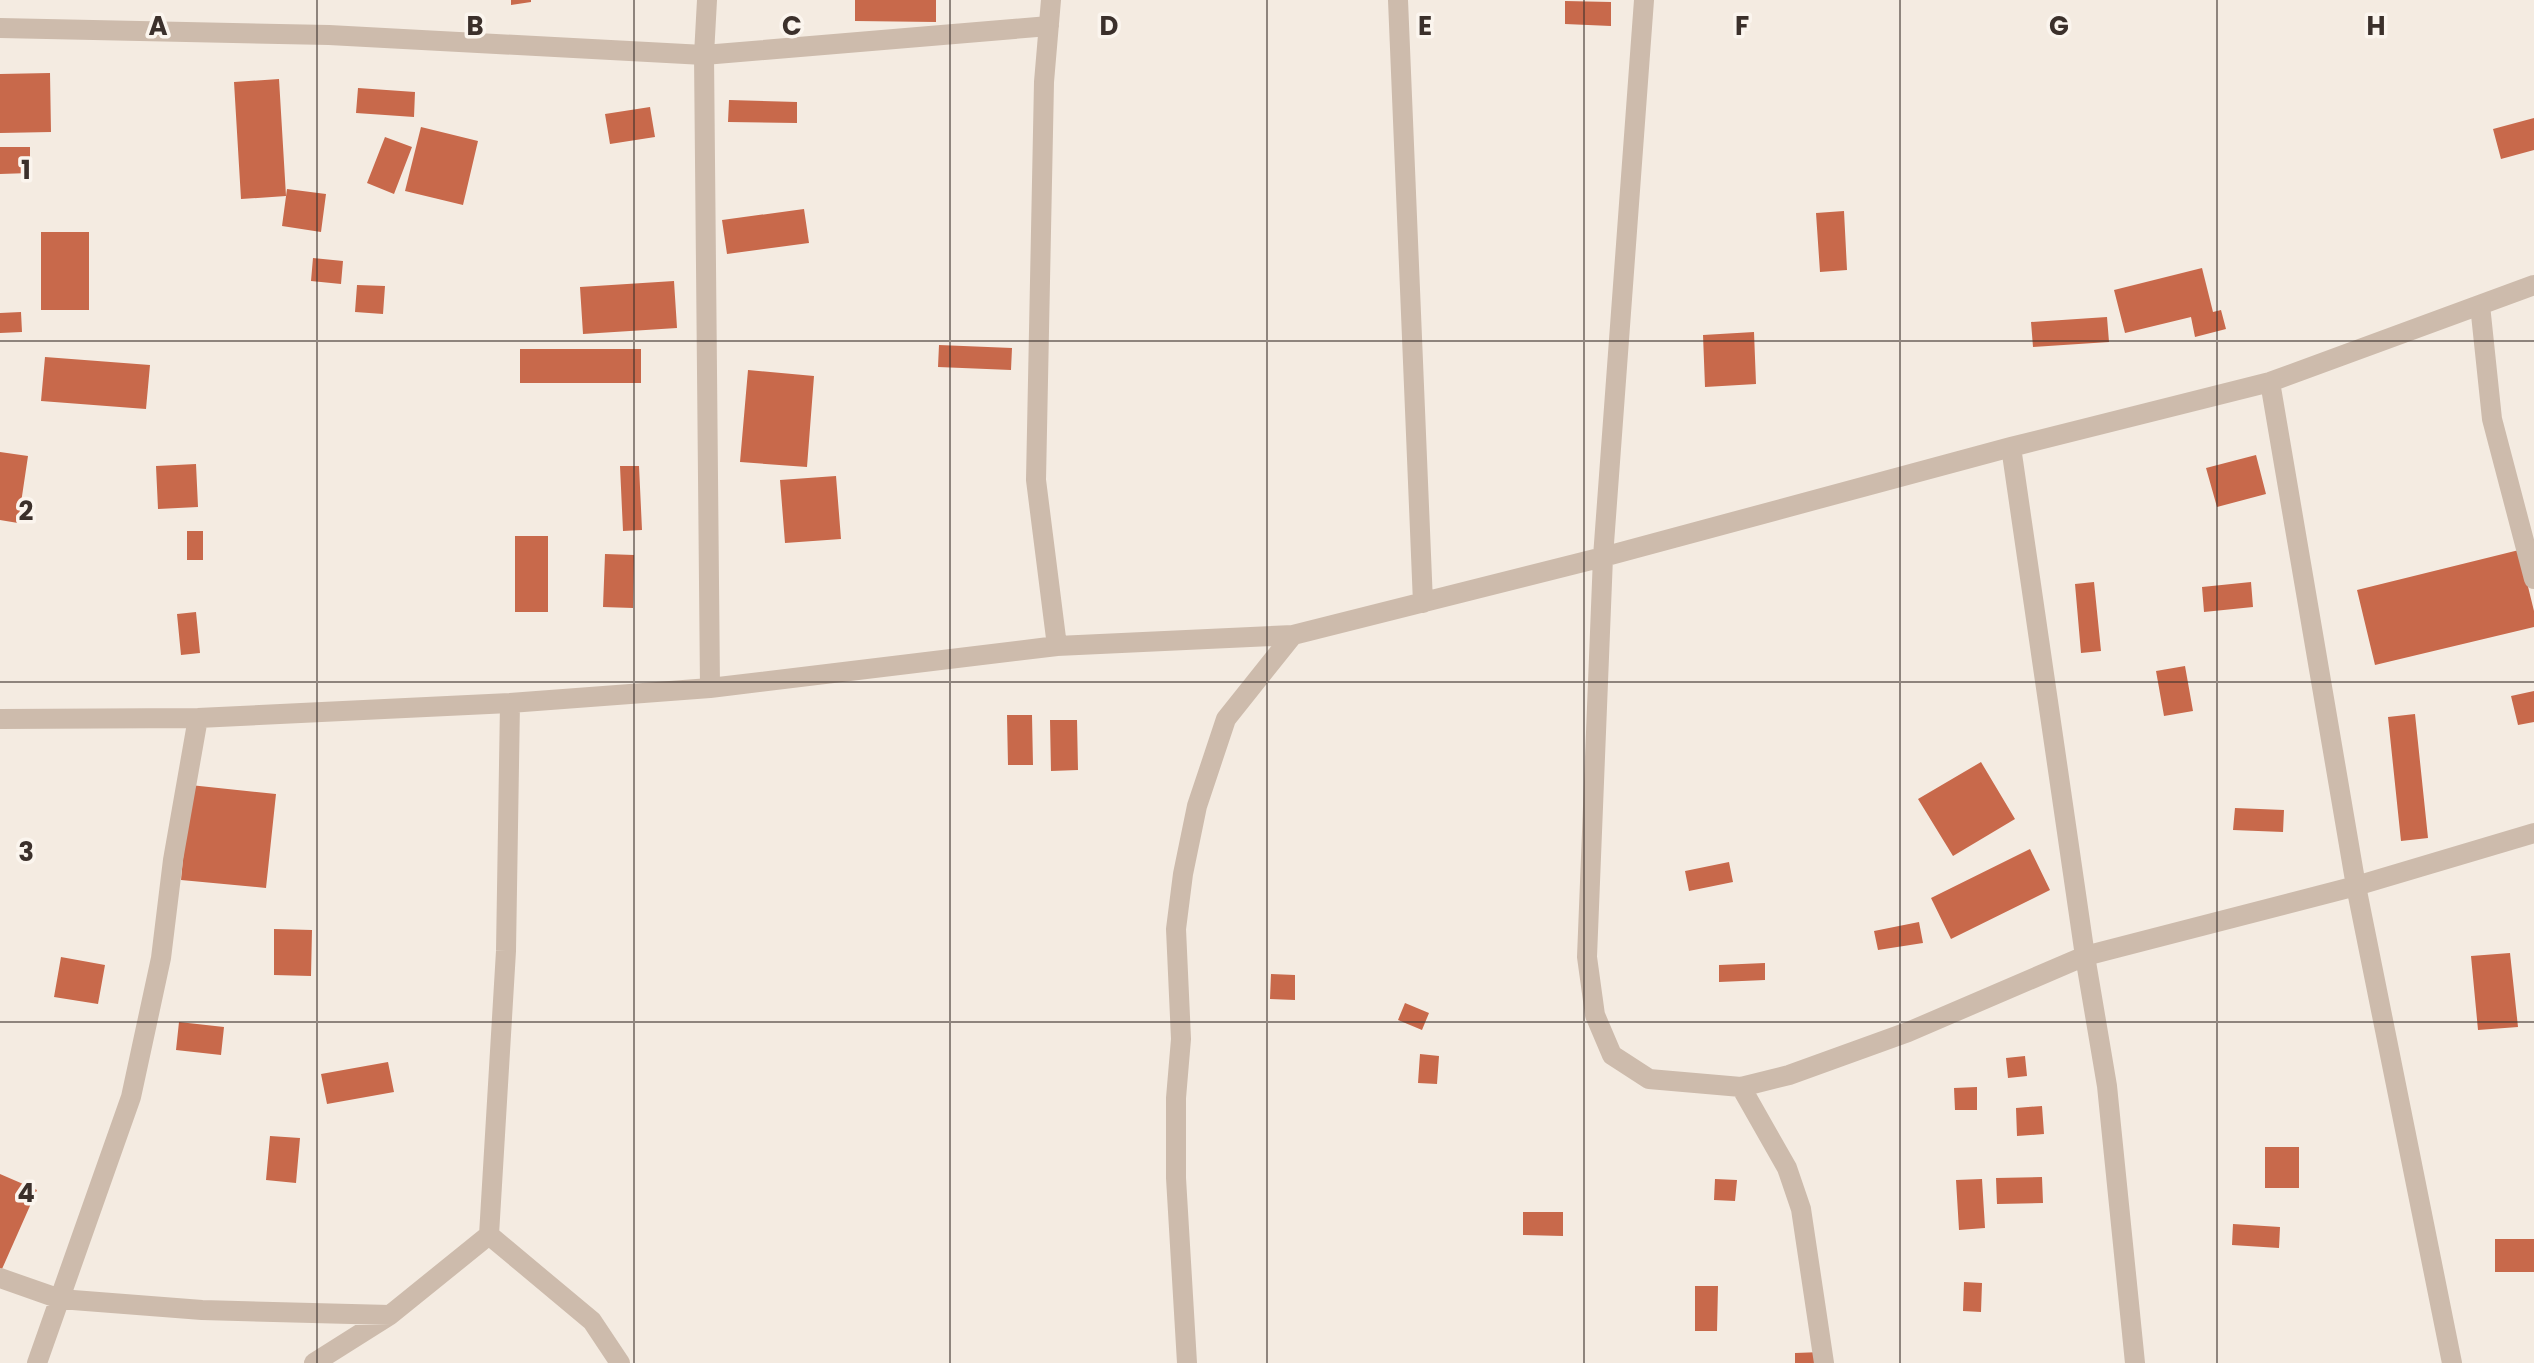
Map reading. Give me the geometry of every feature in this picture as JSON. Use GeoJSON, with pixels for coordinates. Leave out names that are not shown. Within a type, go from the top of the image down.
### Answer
{"type":"FeatureCollection","features":[{"type":"Feature","properties":{"kind":"street"},"geometry":{"type":"LineString","coordinates":[[707,0],[704,55],[710,688]]}},
{"type":"Feature","properties":{"kind":"street"},"geometry":{"type":"LineString","coordinates":[[1051,0],[1044,82],[1036,480],[1057,646]]}},
{"type":"Feature","properties":{"kind":"street"},"geometry":{"type":"LineString","coordinates":[[1398,0],[1423,603]]}},
{"type":"Feature","properties":{"kind":"street"},"geometry":{"type":"LineString","coordinates":[[1644,0],[1603,557],[1587,957],[1595,1015],[1612,1055],[1649,1079],[1741,1087],[1789,1075],[1908,1032],[2085,956],[2356,886],[2534,833]]}},
{"type":"Feature","properties":{"kind":"street"},"geometry":{"type":"LineString","coordinates":[[0,28],[329,35],[704,55],[1049,26]]}},
{"type":"Feature","properties":{"kind":"street"},"geometry":{"type":"LineString","coordinates":[[0,719],[198,718],[510,703],[710,688],[1057,646],[1293,635],[2270,382],[2534,285]]}},
{"type":"Feature","properties":{"kind":"street"},"geometry":{"type":"LineString","coordinates":[[2480,305],[2492,419],[2534,579]]}},
{"type":"Feature","properties":{"kind":"street"},"geometry":{"type":"LineString","coordinates":[[2270,382],[2356,886],[2452,1363]]}},
{"type":"Feature","properties":{"kind":"street"},"geometry":{"type":"LineString","coordinates":[[2011,447],[2085,956],[2107,1086],[2135,1363]]}},
{"type":"Feature","properties":{"kind":"street"},"geometry":{"type":"LineString","coordinates":[[1187,1363],[1176,1178],[1176,1098],[1181,1039],[1176,929],[1183,874],[1197,806],[1226,719],[1293,635]]}},
{"type":"Feature","properties":{"kind":"street"},"geometry":{"type":"LineString","coordinates":[[314,1363],[390,1315],[489,1235],[506,951],[510,703]]}},
{"type":"Feature","properties":{"kind":"street"},"geometry":{"type":"LineString","coordinates":[[37,1363],[131,1097],[161,958],[173,860],[198,718]]}},
{"type":"Feature","properties":{"kind":"street"},"geometry":{"type":"LineString","coordinates":[[1741,1087],[1787,1168],[1801,1209],[1824,1363]]}},
{"type":"Feature","properties":{"kind":"street"},"geometry":{"type":"LineString","coordinates":[[489,1235],[592,1321],[620,1363]]}},
{"type":"Feature","properties":{"kind":"street"},"geometry":{"type":"LineString","coordinates":[[0,1278],[60,1299],[202,1310],[390,1315]]}},
{"type":"Feature","properties":{"kind":"building"},"geometry":{"type":"Polygon","coordinates":[[[511,0],[531,0],[531,2],[511,5],[511,0]]]}},
{"type":"Feature","properties":{"kind":"building"},"geometry":{"type":"Polygon","coordinates":[[[855,0],[936,0],[936,22],[855,21],[855,0]]]}},
{"type":"Feature","properties":{"kind":"building"},"geometry":{"type":"Polygon","coordinates":[[[1565,1],[1611,2],[1611,26],[1565,24],[1565,1]]]}},
{"type":"Feature","properties":{"kind":"building"},"geometry":{"type":"Polygon","coordinates":[[[50,73],[51,132],[0,133],[0,74],[50,73]]]}},
{"type":"Feature","properties":{"kind":"building"},"geometry":{"type":"Polygon","coordinates":[[[279,79],[286,196],[241,199],[234,82],[279,79]]]}},
{"type":"Feature","properties":{"kind":"building"},"geometry":{"type":"Polygon","coordinates":[[[358,88],[415,92],[414,117],[356,113],[358,88]]]}},
{"type":"Feature","properties":{"kind":"building"},"geometry":{"type":"Polygon","coordinates":[[[729,100],[797,102],[797,123],[728,122],[729,100]]]}},
{"type":"Feature","properties":{"kind":"building"},"geometry":{"type":"Polygon","coordinates":[[[650,107],[655,137],[610,144],[605,114],[650,107]]]}},
{"type":"Feature","properties":{"kind":"building"},"geometry":{"type":"Polygon","coordinates":[[[2534,118],[2534,150],[2501,159],[2493,129],[2534,118]]]}},
{"type":"Feature","properties":{"kind":"building"},"geometry":{"type":"Polygon","coordinates":[[[421,127],[478,141],[463,205],[405,191],[421,127]]]}},
{"type":"Feature","properties":{"kind":"building"},"geometry":{"type":"Polygon","coordinates":[[[385,137],[412,147],[394,194],[367,183],[385,137]]]}},
{"type":"Feature","properties":{"kind":"building"},"geometry":{"type":"Polygon","coordinates":[[[0,147],[30,147],[30,173],[0,174],[0,147]]]}},
{"type":"Feature","properties":{"kind":"building"},"geometry":{"type":"Polygon","coordinates":[[[287,189],[326,194],[321,232],[282,226],[287,189]]]}},
{"type":"Feature","properties":{"kind":"building"},"geometry":{"type":"Polygon","coordinates":[[[804,209],[809,243],[727,254],[722,220],[804,209]]]}},
{"type":"Feature","properties":{"kind":"building"},"geometry":{"type":"Polygon","coordinates":[[[1844,211],[1847,270],[1820,272],[1816,213],[1844,211]]]}},
{"type":"Feature","properties":{"kind":"building"},"geometry":{"type":"Polygon","coordinates":[[[41,232],[89,232],[89,310],[41,310],[41,232]]]}},
{"type":"Feature","properties":{"kind":"building"},"geometry":{"type":"Polygon","coordinates":[[[313,258],[343,261],[341,284],[311,281],[313,258]]]}},
{"type":"Feature","properties":{"kind":"building"},"geometry":{"type":"Polygon","coordinates":[[[2202,268],[2213,312],[2221,310],[2226,329],[2195,337],[2191,317],[2125,333],[2114,290],[2202,268]]]}},
{"type":"Feature","properties":{"kind":"building"},"geometry":{"type":"Polygon","coordinates":[[[674,281],[677,328],[583,334],[580,287],[674,281]]]}},
{"type":"Feature","properties":{"kind":"building"},"geometry":{"type":"Polygon","coordinates":[[[357,285],[385,286],[383,314],[355,312],[357,285]]]}},
{"type":"Feature","properties":{"kind":"building"},"geometry":{"type":"Polygon","coordinates":[[[21,312],[22,332],[0,333],[0,313],[21,312]]]}},
{"type":"Feature","properties":{"kind":"building"},"geometry":{"type":"Polygon","coordinates":[[[2107,317],[2109,342],[2033,347],[2031,322],[2107,317]]]}},
{"type":"Feature","properties":{"kind":"building"},"geometry":{"type":"Polygon","coordinates":[[[1754,332],[1756,384],[1705,387],[1703,335],[1754,332]]]}},
{"type":"Feature","properties":{"kind":"building"},"geometry":{"type":"Polygon","coordinates":[[[939,345],[1012,348],[1011,370],[938,367],[939,345]]]}},
{"type":"Feature","properties":{"kind":"building"},"geometry":{"type":"Polygon","coordinates":[[[520,349],[641,349],[641,383],[520,383],[520,349]]]}},
{"type":"Feature","properties":{"kind":"building"},"geometry":{"type":"Polygon","coordinates":[[[45,357],[150,365],[146,409],[41,401],[45,357]]]}},
{"type":"Feature","properties":{"kind":"building"},"geometry":{"type":"Polygon","coordinates":[[[748,370],[814,376],[807,467],[740,462],[748,370]]]}},
{"type":"Feature","properties":{"kind":"building"},"geometry":{"type":"Polygon","coordinates":[[[0,452],[28,456],[18,523],[0,520],[0,452]]]}},
{"type":"Feature","properties":{"kind":"building"},"geometry":{"type":"Polygon","coordinates":[[[2256,455],[2266,494],[2217,507],[2206,468],[2256,455]]]}},
{"type":"Feature","properties":{"kind":"building"},"geometry":{"type":"Polygon","coordinates":[[[196,464],[198,507],[158,509],[156,466],[196,464]]]}},
{"type":"Feature","properties":{"kind":"building"},"geometry":{"type":"Polygon","coordinates":[[[620,466],[639,466],[642,530],[623,531],[620,466]]]}},
{"type":"Feature","properties":{"kind":"building"},"geometry":{"type":"Polygon","coordinates":[[[836,476],[841,539],[785,543],[780,480],[836,476]]]}},
{"type":"Feature","properties":{"kind":"building"},"geometry":{"type":"Polygon","coordinates":[[[187,531],[203,531],[203,560],[187,560],[187,531]]]}},
{"type":"Feature","properties":{"kind":"building"},"geometry":{"type":"Polygon","coordinates":[[[515,536],[548,536],[548,612],[515,612],[515,536]]]}},
{"type":"Feature","properties":{"kind":"building"},"geometry":{"type":"Polygon","coordinates":[[[2519,550],[2534,611],[2534,627],[2375,665],[2357,590],[2519,550]]]}},
{"type":"Feature","properties":{"kind":"building"},"geometry":{"type":"Polygon","coordinates":[[[605,554],[634,555],[633,608],[603,607],[605,554]]]}},
{"type":"Feature","properties":{"kind":"building"},"geometry":{"type":"Polygon","coordinates":[[[2094,582],[2101,651],[2081,653],[2075,584],[2094,582]]]}},
{"type":"Feature","properties":{"kind":"building"},"geometry":{"type":"Polygon","coordinates":[[[2251,582],[2253,607],[2204,612],[2202,587],[2251,582]]]}},
{"type":"Feature","properties":{"kind":"building"},"geometry":{"type":"Polygon","coordinates":[[[196,612],[200,653],[181,655],[177,614],[196,612]]]}},
{"type":"Feature","properties":{"kind":"building"},"geometry":{"type":"Polygon","coordinates":[[[2185,666],[2193,711],[2164,716],[2156,671],[2185,666]]]}},
{"type":"Feature","properties":{"kind":"building"},"geometry":{"type":"Polygon","coordinates":[[[2534,691],[2534,722],[2518,725],[2511,696],[2534,691]]]}},
{"type":"Feature","properties":{"kind":"building"},"geometry":{"type":"Polygon","coordinates":[[[2415,714],[2428,838],[2401,841],[2388,717],[2415,714]]]}},
{"type":"Feature","properties":{"kind":"building"},"geometry":{"type":"Polygon","coordinates":[[[1007,715],[1032,715],[1033,765],[1008,765],[1007,715]]]}},
{"type":"Feature","properties":{"kind":"building"},"geometry":{"type":"Polygon","coordinates":[[[1050,720],[1077,720],[1078,770],[1051,771],[1050,720]]]}},
{"type":"Feature","properties":{"kind":"building"},"geometry":{"type":"Polygon","coordinates":[[[1981,762],[2015,819],[1953,856],[1918,799],[1981,762]]]}},
{"type":"Feature","properties":{"kind":"building"},"geometry":{"type":"Polygon","coordinates":[[[190,785],[276,794],[266,888],[181,880],[190,785]]]}},
{"type":"Feature","properties":{"kind":"building"},"geometry":{"type":"Polygon","coordinates":[[[2235,808],[2284,810],[2283,832],[2233,830],[2235,808]]]}},
{"type":"Feature","properties":{"kind":"building"},"geometry":{"type":"Polygon","coordinates":[[[2030,849],[2050,890],[1951,939],[1931,898],[2030,849]]]}},
{"type":"Feature","properties":{"kind":"building"},"geometry":{"type":"Polygon","coordinates":[[[1729,862],[1733,882],[1689,891],[1685,871],[1729,862]]]}},
{"type":"Feature","properties":{"kind":"building"},"geometry":{"type":"Polygon","coordinates":[[[1919,922],[1923,943],[1878,950],[1874,931],[1919,922]]]}},
{"type":"Feature","properties":{"kind":"building"},"geometry":{"type":"Polygon","coordinates":[[[274,929],[312,930],[311,976],[274,975],[274,929]]]}},
{"type":"Feature","properties":{"kind":"building"},"geometry":{"type":"Polygon","coordinates":[[[2510,953],[2518,1027],[2478,1030],[2471,956],[2510,953]]]}},
{"type":"Feature","properties":{"kind":"building"},"geometry":{"type":"Polygon","coordinates":[[[61,957],[105,965],[98,1004],[54,997],[61,957]]]}},
{"type":"Feature","properties":{"kind":"building"},"geometry":{"type":"Polygon","coordinates":[[[1765,963],[1765,980],[1719,982],[1719,965],[1765,963]]]}},
{"type":"Feature","properties":{"kind":"building"},"geometry":{"type":"Polygon","coordinates":[[[1271,974],[1295,975],[1295,1000],[1270,999],[1271,974]]]}},
{"type":"Feature","properties":{"kind":"building"},"geometry":{"type":"Polygon","coordinates":[[[1405,1003],[1429,1013],[1422,1030],[1398,1020],[1405,1003]]]}},
{"type":"Feature","properties":{"kind":"building"},"geometry":{"type":"Polygon","coordinates":[[[179,1022],[224,1027],[221,1055],[176,1050],[179,1022]]]}},
{"type":"Feature","properties":{"kind":"building"},"geometry":{"type":"Polygon","coordinates":[[[1420,1054],[1439,1056],[1437,1084],[1418,1083],[1420,1054]]]}},
{"type":"Feature","properties":{"kind":"building"},"geometry":{"type":"Polygon","coordinates":[[[2025,1056],[2027,1076],[2008,1078],[2006,1058],[2025,1056]]]}},
{"type":"Feature","properties":{"kind":"building"},"geometry":{"type":"Polygon","coordinates":[[[388,1062],[394,1092],[327,1104],[321,1074],[388,1062]]]}},
{"type":"Feature","properties":{"kind":"building"},"geometry":{"type":"Polygon","coordinates":[[[1977,1087],[1977,1110],[1955,1110],[1954,1088],[1977,1087]]]}},
{"type":"Feature","properties":{"kind":"building"},"geometry":{"type":"Polygon","coordinates":[[[2042,1106],[2044,1134],[2017,1136],[2016,1108],[2042,1106]]]}},
{"type":"Feature","properties":{"kind":"building"},"geometry":{"type":"Polygon","coordinates":[[[270,1136],[300,1138],[296,1183],[266,1180],[270,1136]]]}},
{"type":"Feature","properties":{"kind":"building"},"geometry":{"type":"Polygon","coordinates":[[[2265,1147],[2299,1147],[2299,1188],[2265,1188],[2265,1147]]]}},
{"type":"Feature","properties":{"kind":"building"},"geometry":{"type":"Polygon","coordinates":[[[0,1174],[37,1190],[2,1269],[0,1268],[0,1174]]]}},
{"type":"Feature","properties":{"kind":"building"},"geometry":{"type":"Polygon","coordinates":[[[2042,1177],[2043,1203],[1997,1204],[1996,1178],[2042,1177]]]}},
{"type":"Feature","properties":{"kind":"building"},"geometry":{"type":"Polygon","coordinates":[[[1715,1179],[1737,1180],[1735,1201],[1714,1200],[1715,1179]]]}},
{"type":"Feature","properties":{"kind":"building"},"geometry":{"type":"Polygon","coordinates":[[[1982,1179],[1985,1228],[1959,1230],[1956,1180],[1982,1179]]]}},
{"type":"Feature","properties":{"kind":"building"},"geometry":{"type":"Polygon","coordinates":[[[1523,1212],[1563,1212],[1563,1236],[1523,1235],[1523,1212]]]}},
{"type":"Feature","properties":{"kind":"building"},"geometry":{"type":"Polygon","coordinates":[[[2233,1224],[2280,1227],[2279,1248],[2232,1245],[2233,1224]]]}},
{"type":"Feature","properties":{"kind":"building"},"geometry":{"type":"Polygon","coordinates":[[[2495,1239],[2534,1239],[2534,1272],[2495,1272],[2495,1239]]]}},
{"type":"Feature","properties":{"kind":"building"},"geometry":{"type":"Polygon","coordinates":[[[1964,1282],[1982,1283],[1981,1312],[1963,1311],[1964,1282]]]}},
{"type":"Feature","properties":{"kind":"building"},"geometry":{"type":"Polygon","coordinates":[[[1695,1286],[1718,1286],[1717,1331],[1695,1331],[1695,1286]]]}},
{"type":"Feature","properties":{"kind":"building"},"geometry":{"type":"Polygon","coordinates":[[[1822,1352],[1823,1363],[1795,1363],[1795,1353],[1822,1352]]]}}]}
